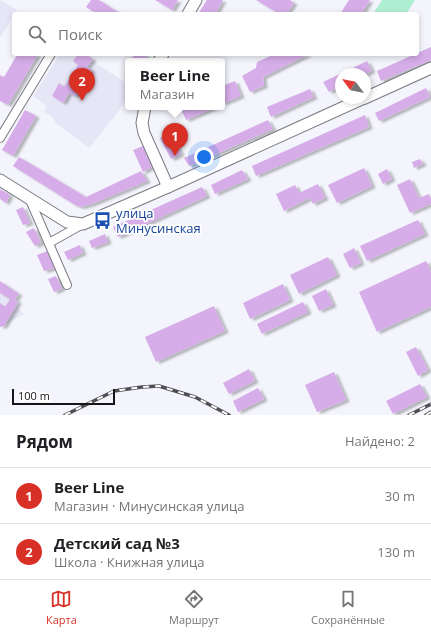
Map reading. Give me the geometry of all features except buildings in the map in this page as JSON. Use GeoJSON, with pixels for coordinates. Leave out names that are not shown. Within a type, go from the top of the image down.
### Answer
{"type":"FeatureCollection","features":[{"type":"Feature","properties":{"kind":"street"},"geometry":{"type":"LineString","coordinates":[[189,12],[196,0]]}},
{"type":"Feature","properties":{"kind":"street"},"geometry":{"type":"LineString","coordinates":[[0,138],[50,56]]}},
{"type":"Feature","properties":{"kind":"street"},"geometry":{"type":"LineString","coordinates":[[371,95],[431,68]]}},
{"type":"Feature","properties":{"kind":"street"},"geometry":{"type":"LineString","coordinates":[[49,242],[82,224],[168,187],[351,104]]}},
{"type":"Feature","properties":{"kind":"street"},"geometry":{"type":"LineString","coordinates":[[144,110],[142,123],[144,133],[168,187]]}},
{"type":"Feature","properties":{"kind":"street"},"geometry":{"type":"LineString","coordinates":[[0,180],[67,222],[82,224]]}},
{"type":"Feature","properties":{"kind":"street"},"geometry":{"type":"LineString","coordinates":[[30,200],[67,285]]}},
{"type":"Feature","properties":{"kind":"shaded area"},"geometry":{"type":"Polygon","coordinates":[[[0,0],[17,10],[16,12],[12,12],[12,18],[0,38],[0,0]]]}},
{"type":"Feature","properties":{"kind":"shaded area"},"geometry":{"type":"Polygon","coordinates":[[[59,56],[84,56],[125,82],[125,100],[118,112],[89,148],[57,124],[51,116],[44,112],[47,106],[33,96],[59,56]]]}},
{"type":"Feature","properties":{"kind":"shaded area"},"geometry":{"type":"Polygon","coordinates":[[[0,281],[19,294],[15,299],[18,302],[16,306],[24,314],[0,327],[0,281]]]}},
{"type":"Feature","properties":{"kind":"green space"},"geometry":{"type":"Polygon","coordinates":[[[382,0],[415,0],[407,12],[374,12],[382,0]]]}},
{"type":"Feature","properties":{"kind":"railway"},"geometry":{"type":"LineString","coordinates":[[65,415],[114,391],[159,386],[195,397],[229,415]]}},
{"type":"Feature","properties":{"kind":"railway"},"geometry":{"type":"LineString","coordinates":[[409,415],[431,404]]}},
{"type":"Feature","properties":{"kind":"railway"},"geometry":{"type":"LineString","coordinates":[[426,415],[431,412]]}},
{"type":"Feature","properties":{"kind":"place","name":"Детский сад №3"},"geometry":{"type":"Point","coordinates":[82,101]}},
{"type":"Feature","properties":{"kind":"place","name":"Beer Line"},"geometry":{"type":"Point","coordinates":[175,156]}},
{"type":"Feature","properties":{"kind":"place","name":"улица Минусинская"},"geometry":{"type":"Point","coordinates":[103,220]}}]}
